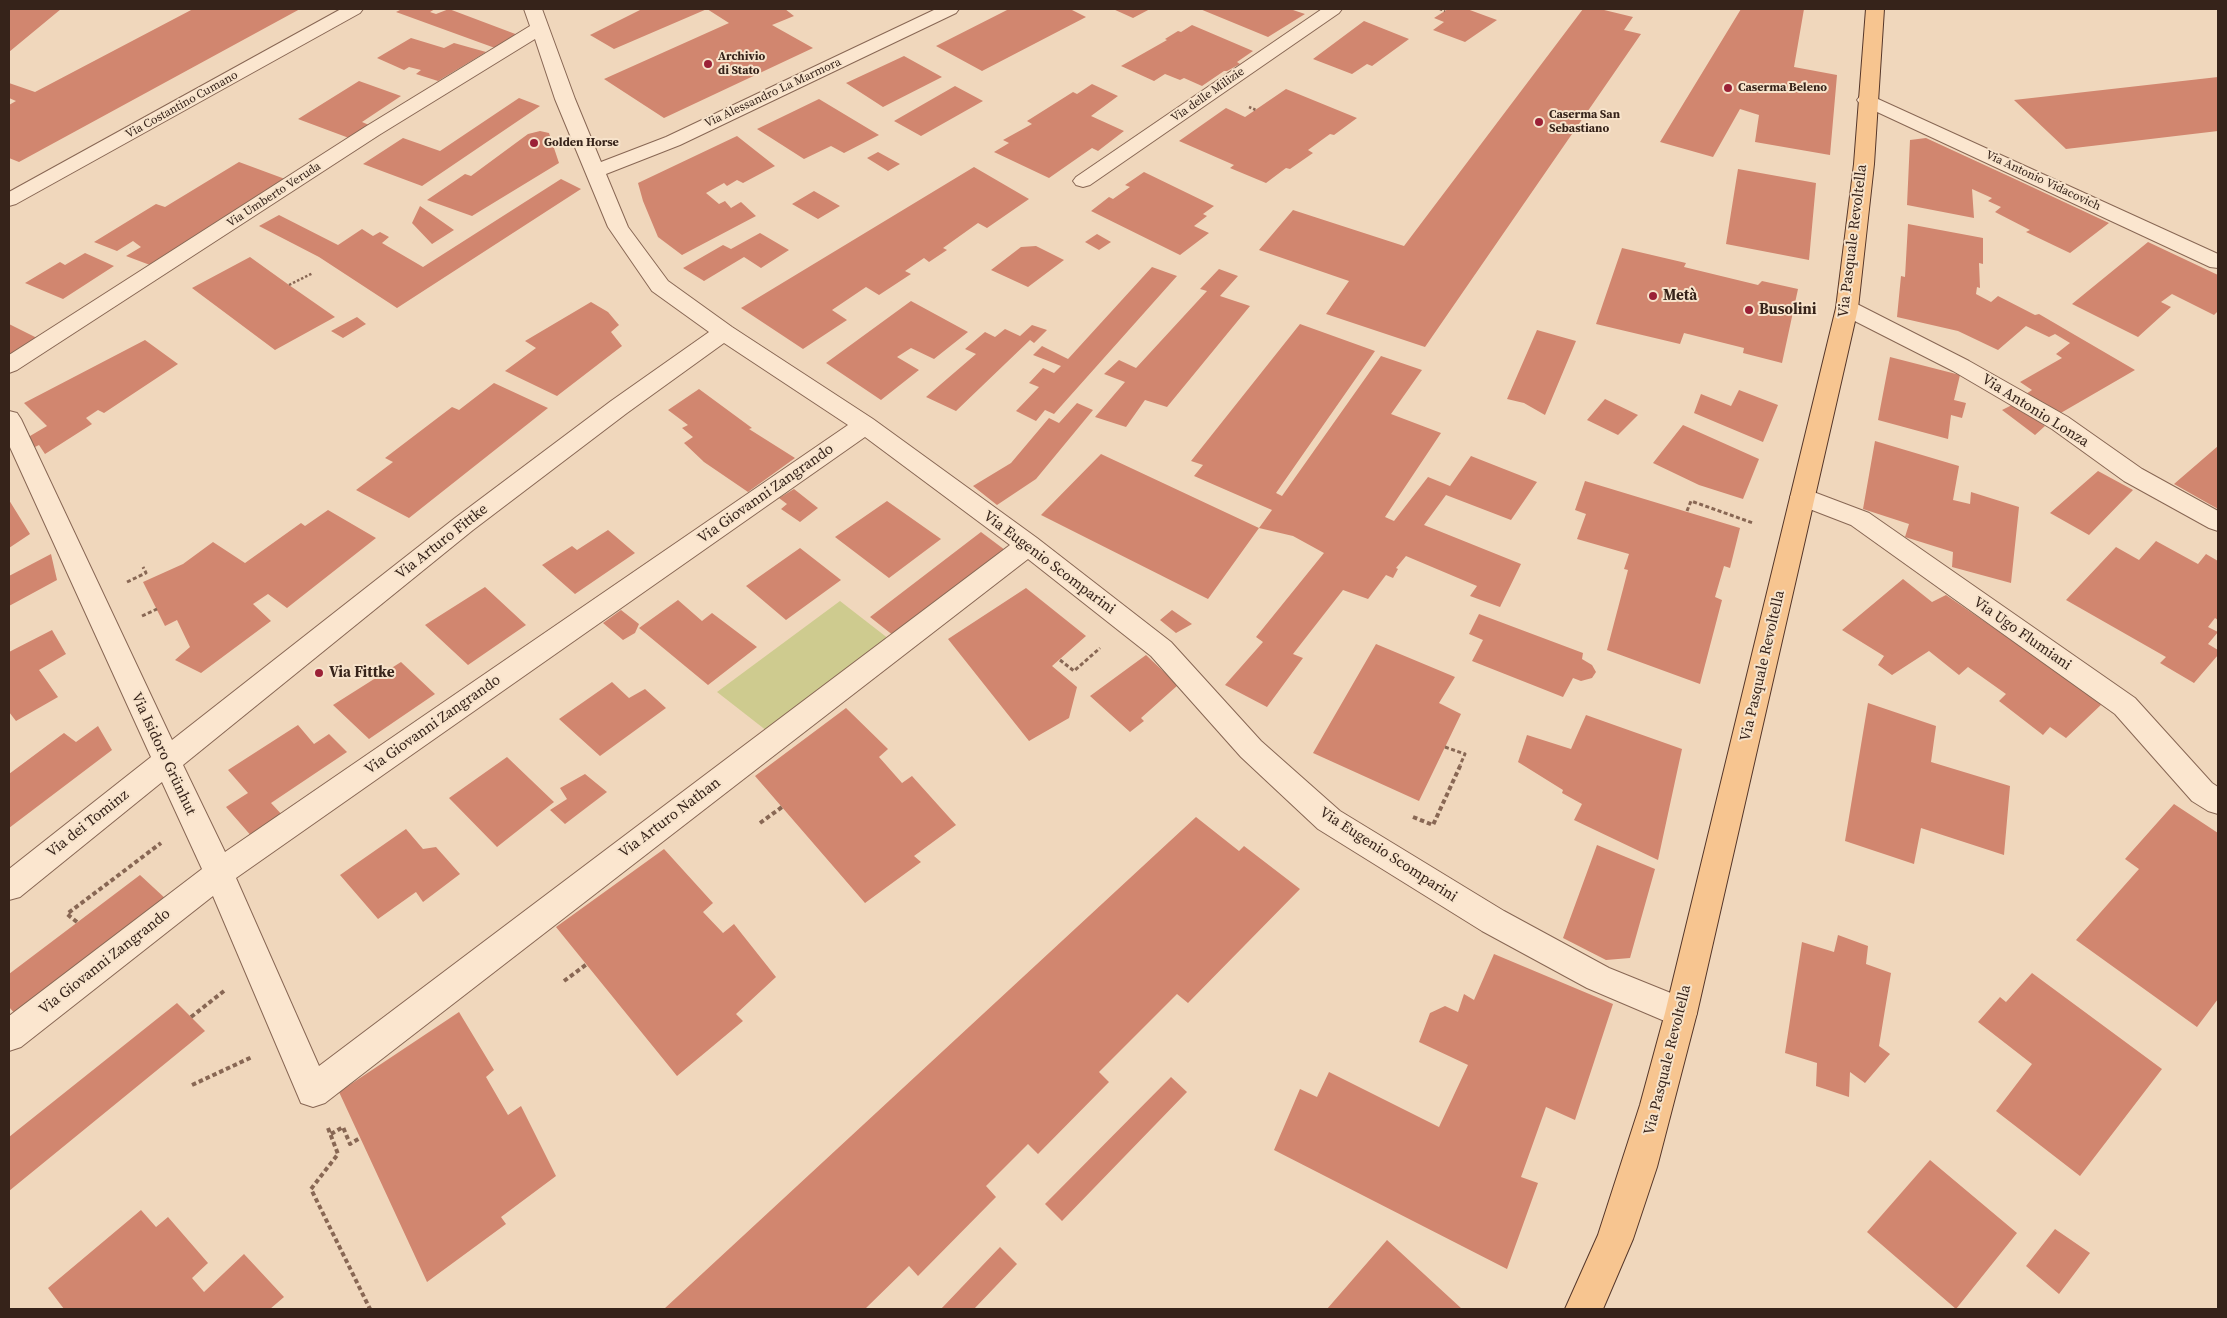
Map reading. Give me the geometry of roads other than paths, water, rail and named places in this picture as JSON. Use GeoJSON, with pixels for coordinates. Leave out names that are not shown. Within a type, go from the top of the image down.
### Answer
{"type":"FeatureCollection","features":[{"type":"Feature","properties":{"kind":"main road","name":"Via Pasquale Revoltella"},"geometry":{"type":"LineString","coordinates":[[1584,1309],[1615,1239],[1639,1167],[1682,1013],[1703,914],[1847,308],[1863,174],[1875,9]]}},
{"type":"Feature","properties":{"kind":"street","name":"Via Costantino Cumano"},"geometry":{"type":"LineString","coordinates":[[9,200],[354,9]]}},
{"type":"Feature","properties":{"kind":"street","name":"Via Eugenio Scomparini"},"geometry":{"type":"LineString","coordinates":[[533,9],[594,172],[618,227],[660,286],[724,332],[865,425],[1028,545],[1161,649],[1251,750],[1329,820],[1493,921],[1598,978],[1682,1013]]}},
{"type":"Feature","properties":{"kind":"street","name":"Via Alessandro La Marmora"},"geometry":{"type":"LineString","coordinates":[[594,172],[673,141],[950,9]]}},
{"type":"Feature","properties":{"kind":"street","name":"Via delle Milizie"},"geometry":{"type":"LineString","coordinates":[[1082,181],[1333,9]]}},
{"type":"Feature","properties":{"kind":"street","name":"Via Umberto Veruda"},"geometry":{"type":"LineString","coordinates":[[9,365],[372,132],[540,28]]}},
{"type":"Feature","properties":{"kind":"street","name":"Via Antonio Vidacovich"},"geometry":{"type":"LineString","coordinates":[[1867,100],[2218,262]]}},
{"type":"Feature","properties":{"kind":"street","name":"Via Antonio Lonza"},"geometry":{"type":"LineString","coordinates":[[1847,308],[1961,366],[2060,423],[2133,475],[2218,522]]}},
{"type":"Feature","properties":{"kind":"street","name":"Via Arturo Fittke"},"geometry":{"type":"LineString","coordinates":[[167,762],[464,524],[619,407],[724,332]]}},
{"type":"Feature","properties":{"kind":"street","name":"Via Isidoro Grünhut"},"geometry":{"type":"LineString","coordinates":[[9,418],[219,873],[313,1091]]}},
{"type":"Feature","properties":{"kind":"street","name":"Via Giovanni Zangrando"},"geometry":{"type":"LineString","coordinates":[[9,1036],[219,873],[865,425]]}},
{"type":"Feature","properties":{"kind":"street","name":"Via Ugo Flumiani"},"geometry":{"type":"LineString","coordinates":[[1803,497],[1860,519],[2125,706],[2202,792],[2218,802]]}},
{"type":"Feature","properties":{"kind":"street","name":"Via Arturo Nathan"},"geometry":{"type":"LineString","coordinates":[[313,1091],[1028,545]]}},
{"type":"Feature","properties":{"kind":"street","name":"Via dei Tominz"},"geometry":{"type":"LineString","coordinates":[[9,886],[167,762]]}},
{"type":"Feature","properties":{"kind":"place","name":"Archivio di Stato"},"geometry":{"type":"Point","coordinates":[708,64]}},
{"type":"Feature","properties":{"kind":"place","name":"Caserma Beleno"},"geometry":{"type":"Point","coordinates":[1728,88]}},
{"type":"Feature","properties":{"kind":"place","name":"Caserma San Sebastiano"},"geometry":{"type":"Point","coordinates":[1539,122]}},
{"type":"Feature","properties":{"kind":"place","name":"Golden Horse"},"geometry":{"type":"Point","coordinates":[534,143]}},
{"type":"Feature","properties":{"kind":"place","name":"Metà"},"geometry":{"type":"Point","coordinates":[1653,296]}},
{"type":"Feature","properties":{"kind":"place","name":"Busolini"},"geometry":{"type":"Point","coordinates":[1749,310]}},
{"type":"Feature","properties":{"kind":"place","name":"Via Fittke"},"geometry":{"type":"Point","coordinates":[319,673]}}]}
